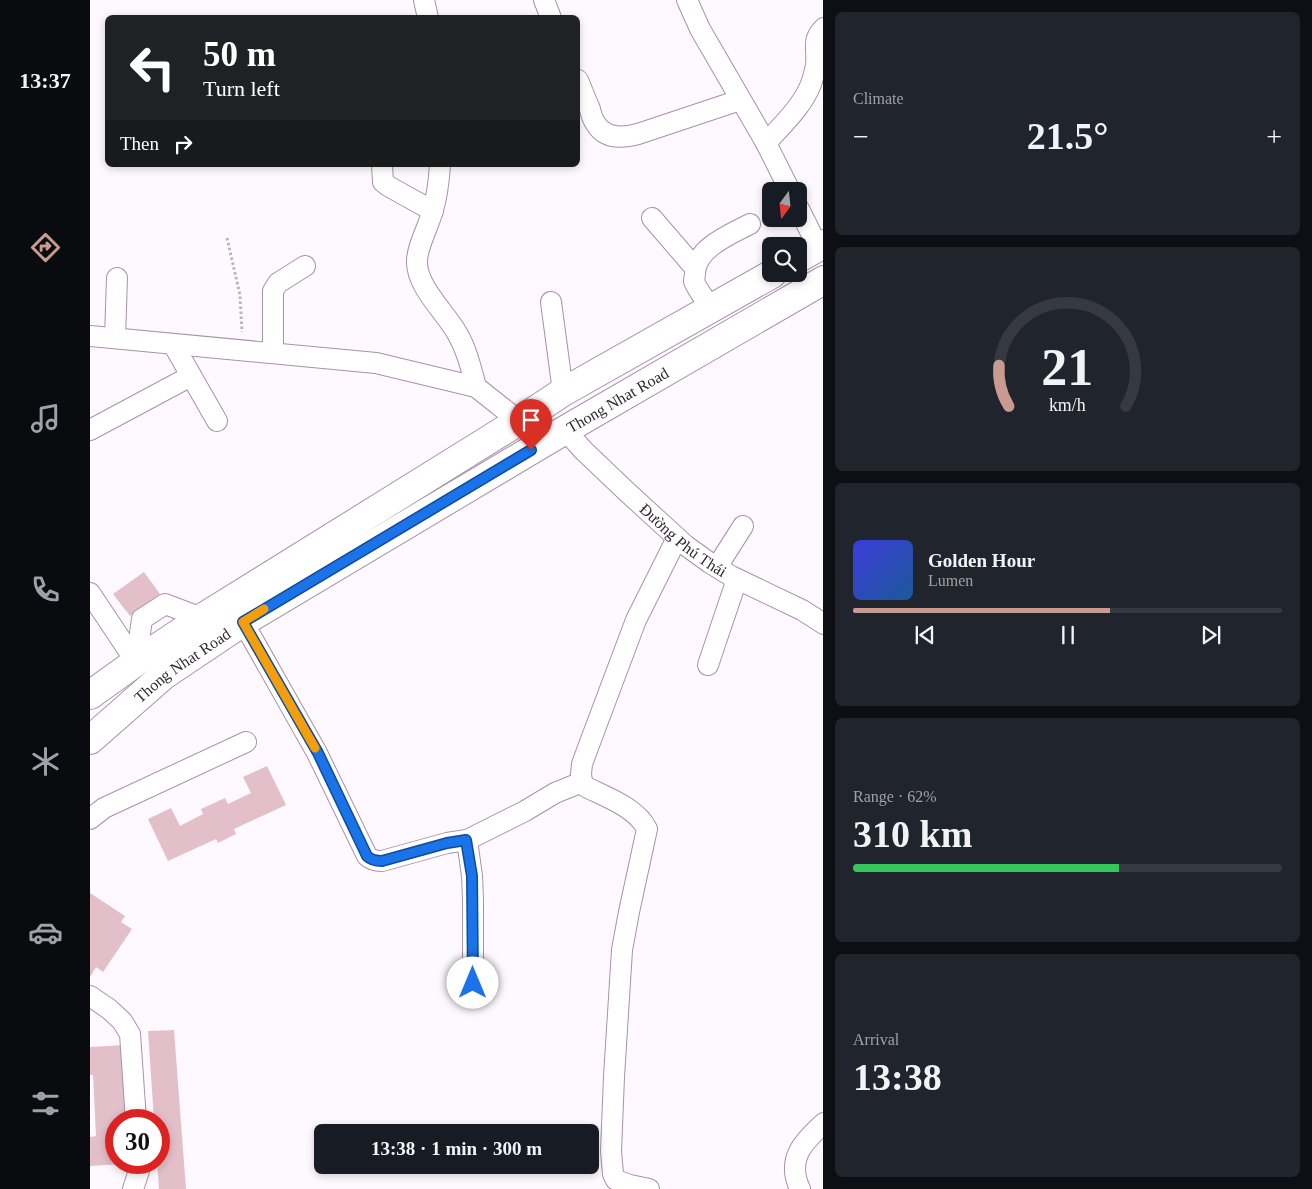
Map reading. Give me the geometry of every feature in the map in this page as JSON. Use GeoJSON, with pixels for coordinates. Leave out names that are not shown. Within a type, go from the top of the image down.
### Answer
{"type":"FeatureCollection","features":[{"type":"Feature","properties":{"kind":"highway","name":"Thong Nhat Road"},"geometry":{"type":"LineString","coordinates":[[90,695],[202,618],[554,398],[762,280]]}},
{"type":"Feature","properties":{"kind":"highway","name":"Thong Nhat Road"},"geometry":{"type":"LineString","coordinates":[[90,740],[164,674],[243,622],[565,430],[823,280]]}},
{"type":"Feature","properties":{"kind":"highway"},"geometry":{"type":"LineString","coordinates":[[554,398],[565,430]]}},
{"type":"Feature","properties":{"kind":"street"},"geometry":{"type":"LineString","coordinates":[[424,0],[427,15]]}},
{"type":"Feature","properties":{"kind":"street"},"geometry":{"type":"LineString","coordinates":[[544,0],[551,15]]}},
{"type":"Feature","properties":{"kind":"street"},"geometry":{"type":"LineString","coordinates":[[687,0],[700,29],[766,143],[786,182]]}},
{"type":"Feature","properties":{"kind":"street"},"geometry":{"type":"LineString","coordinates":[[766,143],[792,114],[810,86],[816,64],[815,41],[817,34],[823,28]]}},
{"type":"Feature","properties":{"kind":"street"},"geometry":{"type":"LineString","coordinates":[[580,85],[596,125],[610,136],[620,137],[638,134],[740,100]]}},
{"type":"Feature","properties":{"kind":"street"},"geometry":{"type":"LineString","coordinates":[[382,167],[383,182],[433,211]]}},
{"type":"Feature","properties":{"kind":"street"},"geometry":{"type":"LineString","coordinates":[[440,167],[433,211],[418,251],[417,261],[422,283],[456,332],[465,349],[476,387]]}},
{"type":"Feature","properties":{"kind":"street"},"geometry":{"type":"LineString","coordinates":[[652,218],[695,268]]}},
{"type":"Feature","properties":{"kind":"street"},"geometry":{"type":"LineString","coordinates":[[711,308],[694,281],[695,268],[699,257],[708,248],[750,224]]}},
{"type":"Feature","properties":{"kind":"street"},"geometry":{"type":"LineString","coordinates":[[806,228],[813,250]]}},
{"type":"Feature","properties":{"kind":"street"},"geometry":{"type":"LineString","coordinates":[[273,353],[273,291],[278,283],[304,266]]}},
{"type":"Feature","properties":{"kind":"street"},"geometry":{"type":"LineString","coordinates":[[115,338],[117,278]]}},
{"type":"Feature","properties":{"kind":"street"},"geometry":{"type":"LineString","coordinates":[[551,302],[554,398]]}},
{"type":"Feature","properties":{"kind":"street"},"geometry":{"type":"LineString","coordinates":[[90,336],[376,363],[476,387],[518,421]]}},
{"type":"Feature","properties":{"kind":"street"},"geometry":{"type":"LineString","coordinates":[[172,344],[217,421]]}},
{"type":"Feature","properties":{"kind":"street"},"geometry":{"type":"LineString","coordinates":[[90,430],[191,376]]}},
{"type":"Feature","properties":{"kind":"street","name":"Đường Phú Thái"},"geometry":{"type":"LineString","coordinates":[[565,430],[626,492],[685,545],[716,567],[802,610],[823,624]]}},
{"type":"Feature","properties":{"kind":"street"},"geometry":{"type":"LineString","coordinates":[[716,567],[743,526]]}},
{"type":"Feature","properties":{"kind":"street"},"geometry":{"type":"LineString","coordinates":[[649,1189],[623,1186],[616,1180],[613,1174],[611,1151],[622,950],[628,912],[647,829],[639,816],[586,787],[582,782],[581,774],[582,764],[623,652],[636,620],[676,538]]}},
{"type":"Feature","properties":{"kind":"street"},"geometry":{"type":"LineString","coordinates":[[708,665],[737,579]]}},
{"type":"Feature","properties":{"kind":"street"},"geometry":{"type":"LineString","coordinates":[[90,593],[136,662]]}},
{"type":"Feature","properties":{"kind":"street"},"geometry":{"type":"LineString","coordinates":[[243,622],[318,753],[367,856],[374,860],[382,861],[447,843],[466,840],[525,811],[555,793],[582,782]]}},
{"type":"Feature","properties":{"kind":"street"},"geometry":{"type":"LineString","coordinates":[[90,819],[104,808],[246,742]]}},
{"type":"Feature","properties":{"kind":"street"},"geometry":{"type":"LineString","coordinates":[[466,840],[472,876],[473,983]]}},
{"type":"Feature","properties":{"kind":"street"},"geometry":{"type":"LineString","coordinates":[[90,996],[122,1021],[130,1034],[135,1109]]}},
{"type":"Feature","properties":{"kind":"street"},"geometry":{"type":"LineString","coordinates":[[800,1189],[796,1171],[796,1158],[799,1150],[823,1123]]}},
{"type":"Feature","properties":{"kind":"street"},"geometry":{"type":"LineString","coordinates":[[133,1189],[138,1174]]}},
{"type":"Feature","properties":{"kind":"path"},"geometry":{"type":"LineString","coordinates":[[226,238],[240,295],[244,350]]}},
{"type":"Feature","properties":{"kind":"building"},"geometry":{"type":"Polygon","coordinates":[[[144,572],[160,594],[130,616],[113,594],[144,572]]]}},
{"type":"Feature","properties":{"kind":"building"},"geometry":{"type":"Polygon","coordinates":[[[267,766],[286,805],[234,829],[236,834],[218,843],[216,839],[168,861],[148,819],[171,808],[180,826],[203,814],[201,809],[225,798],[228,804],[251,793],[243,777],[267,766]]]}},
{"type":"Feature","properties":{"kind":"building"},"geometry":{"type":"Polygon","coordinates":[[[90,893],[125,916],[121,922],[132,929],[103,972],[96,967],[90,977],[90,893]]]}},
{"type":"Feature","properties":{"kind":"building"},"geometry":{"type":"Polygon","coordinates":[[[174,1030],[186,1189],[159,1189],[158,1174],[170,1174],[170,1109],[153,1109],[148,1031],[174,1030]]]}},
{"type":"Feature","properties":{"kind":"building"},"geometry":{"type":"Polygon","coordinates":[[[124,1045],[128,1109],[105,1109],[105,1165],[90,1166],[90,1137],[96,1136],[93,1075],[90,1075],[90,1047],[124,1045]]]}},
{"type":"Feature","properties":{"kind":"slow traffic"},"geometry":{"type":"LineString","coordinates":[[264,609],[243,622],[315,748]]}},
{"type":"Feature","properties":{"kind":"route"},"geometry":{"type":"LineString","coordinates":[[473,983],[472,876],[466,840],[447,843],[382,861],[374,860],[367,856],[318,753],[243,622],[531,450]]}}]}
